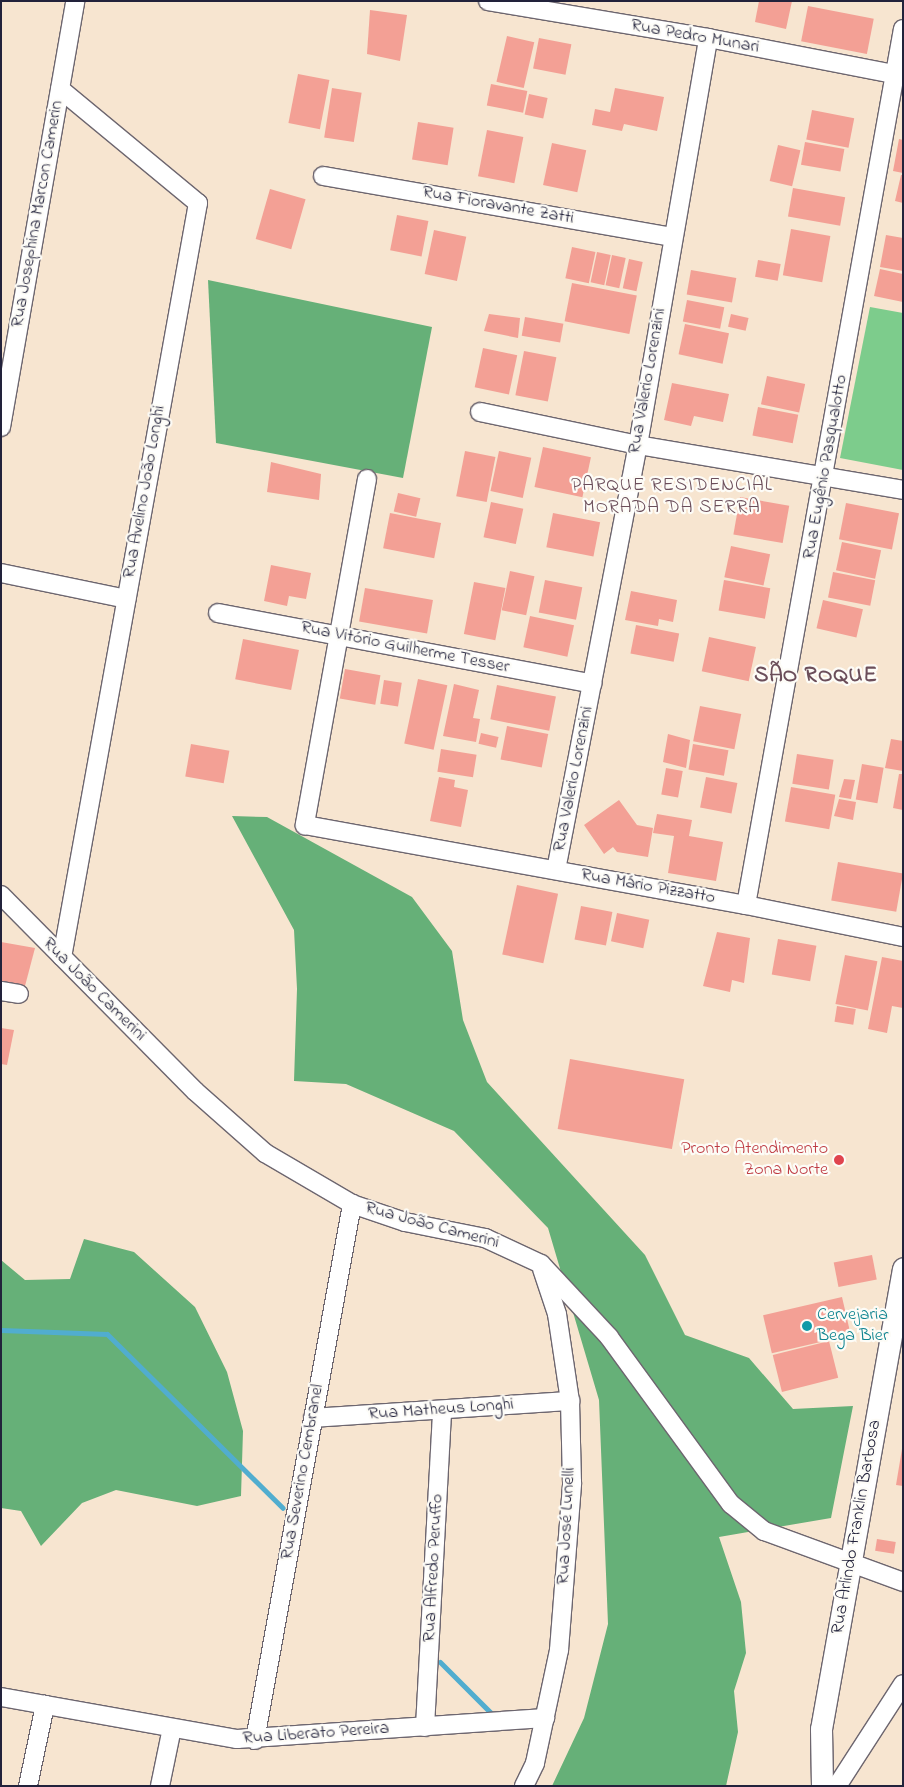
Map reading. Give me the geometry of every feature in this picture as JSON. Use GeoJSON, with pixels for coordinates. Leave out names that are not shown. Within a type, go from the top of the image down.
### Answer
{"type":"FeatureCollection","features":[{"type":"Feature","properties":{"kind":"street","name":"Rua Josephina Marcon Camerin"},"geometry":{"type":"LineString","coordinates":[[1,427],[75,1]]}},
{"type":"Feature","properties":{"kind":"street","name":"Rua Pedro Munari"},"geometry":{"type":"LineString","coordinates":[[488,1],[708,38],[899,75]]}},
{"type":"Feature","properties":{"kind":"street","name":"Rua Eugênio Pasqualotto"},"geometry":{"type":"LineString","coordinates":[[746,905],[899,75],[903,29]]}},
{"type":"Feature","properties":{"kind":"street","name":"Rua Valerio Lorenzini"},"geometry":{"type":"LineString","coordinates":[[556,870],[638,445],[708,38]]}},
{"type":"Feature","properties":{"kind":"street","name":"Rua Avelino João Longhi"},"geometry":{"type":"LineString","coordinates":[[60,89],[198,202],[62,957]]}},
{"type":"Feature","properties":{"kind":"street","name":"Rua Fioravante Zatti"},"geometry":{"type":"LineString","coordinates":[[323,176],[673,236]]}},
{"type":"Feature","properties":{"kind":"street"},"geometry":{"type":"LineString","coordinates":[[480,412],[638,445],[903,490]]}},
{"type":"Feature","properties":{"kind":"street"},"geometry":{"type":"LineString","coordinates":[[339,636],[367,480]]}},
{"type":"Feature","properties":{"kind":"street"},"geometry":{"type":"LineString","coordinates":[[1,573],[126,599]]}},
{"type":"Feature","properties":{"kind":"street","name":"Rua Vitório Guilherme Tesser"},"geometry":{"type":"LineString","coordinates":[[218,613],[592,684]]}},
{"type":"Feature","properties":{"kind":"street","name":"Rua Mário Pizzatto"},"geometry":{"type":"LineString","coordinates":[[339,636],[305,825],[746,905],[903,937]]}},
{"type":"Feature","properties":{"kind":"street","name":"Rua João Camerini"},"geometry":{"type":"LineString","coordinates":[[1,895],[195,1091],[265,1153],[352,1204],[406,1222],[485,1238],[541,1264],[609,1337],[731,1504],[764,1531],[903,1582]]}},
{"type":"Feature","properties":{"kind":"street"},"geometry":{"type":"LineString","coordinates":[[1,991],[19,994]]}},
{"type":"Feature","properties":{"kind":"street","name":"Rua Severino Cembranel"},"geometry":{"type":"LineString","coordinates":[[255,1740],[352,1204]]}},
{"type":"Feature","properties":{"kind":"street","name":"Rua José Lunelli"},"geometry":{"type":"LineString","coordinates":[[524,1786],[535,1763],[560,1640],[572,1483],[570,1401],[556,1314],[541,1264]]}},
{"type":"Feature","properties":{"kind":"street","name":"Rua Arlindo Franklin Barbosa"},"geometry":{"type":"LineString","coordinates":[[822,1786],[821,1729],[903,1268]]}},
{"type":"Feature","properties":{"kind":"street","name":"Rua Matheus Longhi"},"geometry":{"type":"LineString","coordinates":[[313,1418],[570,1401]]}},
{"type":"Feature","properties":{"kind":"street","name":"Rua Alfredo Peruffo"},"geometry":{"type":"LineString","coordinates":[[425,1726],[442,1410]]}},
{"type":"Feature","properties":{"kind":"street"},"geometry":{"type":"LineString","coordinates":[[837,1786],[903,1684]]}},
{"type":"Feature","properties":{"kind":"street","name":"Rua Liberato Pereira"},"geometry":{"type":"LineString","coordinates":[[1,1697],[172,1728],[255,1740],[545,1718]]}},
{"type":"Feature","properties":{"kind":"street"},"geometry":{"type":"LineString","coordinates":[[28,1786],[45,1704]]}},
{"type":"Feature","properties":{"kind":"street"},"geometry":{"type":"LineString","coordinates":[[160,1786],[172,1728]]}},
{"type":"Feature","properties":{"kind":"green space"},"geometry":{"type":"Polygon","coordinates":[[[208,280],[432,327],[403,478],[216,443],[208,280]]]}},
{"type":"Feature","properties":{"kind":"green space"},"geometry":{"type":"Polygon","coordinates":[[[870,307],[903,313],[903,470],[840,458],[870,307]]]}},
{"type":"Feature","properties":{"kind":"green space"},"geometry":{"type":"Polygon","coordinates":[[[232,816],[267,817],[412,897],[452,951],[463,1020],[487,1082],[645,1255],[685,1335],[749,1358],[793,1409],[853,1406],[831,1518],[719,1537],[741,1602],[746,1653],[734,1691],[738,1732],[726,1786],[552,1786],[584,1718],[608,1624],[599,1400],[548,1228],[454,1131],[346,1084],[294,1081],[297,989],[294,930],[232,816]]]}},
{"type":"Feature","properties":{"kind":"green space"},"geometry":{"type":"Polygon","coordinates":[[[84,1239],[134,1252],[195,1307],[227,1372],[243,1431],[241,1496],[197,1506],[116,1490],[82,1503],[41,1546],[21,1511],[1,1508],[1,1260],[25,1280],[70,1279],[84,1239]]]}},
{"type":"Feature","properties":{"kind":"building"},"geometry":{"type":"Polygon","coordinates":[[[759,1],[792,1],[786,29],[755,22],[759,1]]]}},
{"type":"Feature","properties":{"kind":"building"},"geometry":{"type":"Polygon","coordinates":[[[808,6],[874,19],[867,54],[801,41],[808,6]]]}},
{"type":"Feature","properties":{"kind":"building"},"geometry":{"type":"Polygon","coordinates":[[[370,10],[407,15],[400,61],[367,54],[370,10]]]}},
{"type":"Feature","properties":{"kind":"building"},"geometry":{"type":"Polygon","coordinates":[[[507,36],[534,42],[524,88],[496,82],[507,36]]]}},
{"type":"Feature","properties":{"kind":"building"},"geometry":{"type":"Polygon","coordinates":[[[539,38],[571,44],[565,75],[533,68],[539,38]]]}},
{"type":"Feature","properties":{"kind":"building"},"geometry":{"type":"Polygon","coordinates":[[[298,74],[329,80],[320,129],[288,123],[298,74]]]}},
{"type":"Feature","properties":{"kind":"building"},"geometry":{"type":"Polygon","coordinates":[[[491,84],[527,91],[523,113],[487,106],[491,84]]]}},
{"type":"Feature","properties":{"kind":"building"},"geometry":{"type":"Polygon","coordinates":[[[332,88],[362,93],[354,142],[324,137],[332,88]]]}},
{"type":"Feature","properties":{"kind":"building"},"geometry":{"type":"Polygon","coordinates":[[[615,88],[664,97],[657,131],[624,124],[622,131],[592,125],[595,109],[610,112],[615,88]]]}},
{"type":"Feature","properties":{"kind":"building"},"geometry":{"type":"Polygon","coordinates":[[[529,94],[548,98],[543,118],[525,115],[529,94]]]}},
{"type":"Feature","properties":{"kind":"building"},"geometry":{"type":"Polygon","coordinates":[[[812,110],[854,118],[848,148],[806,139],[812,110]]]}},
{"type":"Feature","properties":{"kind":"building"},"geometry":{"type":"Polygon","coordinates":[[[418,122],[454,128],[448,165],[412,160],[418,122]]]}},
{"type":"Feature","properties":{"kind":"building"},"geometry":{"type":"Polygon","coordinates":[[[487,130],[523,137],[514,183],[478,176],[487,130]]]}},
{"type":"Feature","properties":{"kind":"building"},"geometry":{"type":"Polygon","coordinates":[[[899,139],[903,140],[903,173],[893,171],[899,139]]]}},
{"type":"Feature","properties":{"kind":"building"},"geometry":{"type":"Polygon","coordinates":[[[805,142],[844,149],[840,172],[801,165],[805,142]]]}},
{"type":"Feature","properties":{"kind":"building"},"geometry":{"type":"Polygon","coordinates":[[[552,143],[586,150],[577,192],[543,185],[552,143]]]}},
{"type":"Feature","properties":{"kind":"building"},"geometry":{"type":"Polygon","coordinates":[[[778,145],[800,150],[792,186],[770,181],[778,145]]]}},
{"type":"Feature","properties":{"kind":"building"},"geometry":{"type":"Polygon","coordinates":[[[901,175],[903,175],[903,203],[895,201],[901,175]]]}},
{"type":"Feature","properties":{"kind":"building"},"geometry":{"type":"Polygon","coordinates":[[[793,188],[845,197],[840,226],[788,217],[793,188]]]}},
{"type":"Feature","properties":{"kind":"building"},"geometry":{"type":"Polygon","coordinates":[[[270,189],[306,199],[291,249],[256,239],[270,189]]]}},
{"type":"Feature","properties":{"kind":"building"},"geometry":{"type":"Polygon","coordinates":[[[397,215],[428,221],[422,256],[390,250],[397,215]]]}},
{"type":"Feature","properties":{"kind":"building"},"geometry":{"type":"Polygon","coordinates":[[[791,229],[830,236],[822,282],[783,275],[791,229]]]}},
{"type":"Feature","properties":{"kind":"building"},"geometry":{"type":"Polygon","coordinates":[[[434,230],[466,237],[457,281],[425,274],[434,230]]]}},
{"type":"Feature","properties":{"kind":"building"},"geometry":{"type":"Polygon","coordinates":[[[886,235],[903,238],[903,271],[880,267],[886,235]]]}},
{"type":"Feature","properties":{"kind":"building"},"geometry":{"type":"Polygon","coordinates":[[[572,247],[595,252],[589,283],[565,278],[572,247]]]}},
{"type":"Feature","properties":{"kind":"building"},"geometry":{"type":"Polygon","coordinates":[[[597,252],[611,255],[604,285],[591,282],[597,252]]]}},
{"type":"Feature","properties":{"kind":"building"},"geometry":{"type":"Polygon","coordinates":[[[612,255],[626,258],[619,288],[606,285],[612,255]]]}},
{"type":"Feature","properties":{"kind":"building"},"geometry":{"type":"Polygon","coordinates":[[[629,259],[643,262],[636,291],[623,288],[629,259]]]}},
{"type":"Feature","properties":{"kind":"building"},"geometry":{"type":"Polygon","coordinates":[[[758,260],[781,264],[778,281],[755,277],[758,260]]]}},
{"type":"Feature","properties":{"kind":"building"},"geometry":{"type":"Polygon","coordinates":[[[880,269],[903,274],[903,302],[874,296],[880,269]]]}},
{"type":"Feature","properties":{"kind":"building"},"geometry":{"type":"Polygon","coordinates":[[[691,270],[736,278],[732,303],[687,295],[691,270]]]}},
{"type":"Feature","properties":{"kind":"building"},"geometry":{"type":"Polygon","coordinates":[[[572,283],[637,296],[629,334],[565,321],[572,283]]]}},
{"type":"Feature","properties":{"kind":"building"},"geometry":{"type":"Polygon","coordinates":[[[687,300],[724,307],[720,329],[683,322],[687,300]]]}},
{"type":"Feature","properties":{"kind":"building"},"geometry":{"type":"Polygon","coordinates":[[[489,314],[520,318],[518,338],[484,331],[489,314]]]}},
{"type":"Feature","properties":{"kind":"building"},"geometry":{"type":"Polygon","coordinates":[[[731,314],[749,318],[746,331],[728,327],[731,314]]]}},
{"type":"Feature","properties":{"kind":"building"},"geometry":{"type":"Polygon","coordinates":[[[525,317],[563,324],[560,342],[522,336],[525,317]]]}},
{"type":"Feature","properties":{"kind":"building"},"geometry":{"type":"Polygon","coordinates":[[[685,324],[729,333],[723,364],[679,354],[685,324]]]}},
{"type":"Feature","properties":{"kind":"building"},"geometry":{"type":"Polygon","coordinates":[[[483,348],[517,355],[509,394],[475,387],[483,348]]]}},
{"type":"Feature","properties":{"kind":"building"},"geometry":{"type":"Polygon","coordinates":[[[524,351],[556,357],[548,401],[515,395],[524,351]]]}},
{"type":"Feature","properties":{"kind":"building"},"geometry":{"type":"Polygon","coordinates":[[[767,376],[805,384],[799,412],[761,404],[767,376]]]}},
{"type":"Feature","properties":{"kind":"building"},"geometry":{"type":"Polygon","coordinates":[[[672,383],[729,394],[723,422],[694,416],[691,426],[664,420],[672,383]]]}},
{"type":"Feature","properties":{"kind":"building"},"geometry":{"type":"Polygon","coordinates":[[[758,407],[798,415],[793,443],[752,435],[758,407]]]}},
{"type":"Feature","properties":{"kind":"building"},"geometry":{"type":"Polygon","coordinates":[[[543,447],[591,457],[582,497],[534,487],[543,447]]]}},
{"type":"Feature","properties":{"kind":"building"},"geometry":{"type":"Polygon","coordinates":[[[465,451],[495,457],[487,502],[456,496],[465,451]]]}},
{"type":"Feature","properties":{"kind":"building"},"geometry":{"type":"Polygon","coordinates":[[[499,451],[531,458],[523,498],[490,491],[499,451]]]}},
{"type":"Feature","properties":{"kind":"building"},"geometry":{"type":"Polygon","coordinates":[[[271,462],[321,474],[319,500],[267,492],[271,462]]]}},
{"type":"Feature","properties":{"kind":"building"},"geometry":{"type":"Polygon","coordinates":[[[398,493],[420,498],[416,517],[394,512],[398,493]]]}},
{"type":"Feature","properties":{"kind":"building"},"geometry":{"type":"Polygon","coordinates":[[[740,497],[789,506],[783,543],[733,534],[740,497]]]}},
{"type":"Feature","properties":{"kind":"building"},"geometry":{"type":"Polygon","coordinates":[[[491,502],[523,509],[516,544],[484,537],[491,502]]]}},
{"type":"Feature","properties":{"kind":"building"},"geometry":{"type":"Polygon","coordinates":[[[846,503],[899,513],[892,550],[839,539],[846,503]]]}},
{"type":"Feature","properties":{"kind":"building"},"geometry":{"type":"Polygon","coordinates":[[[390,513],[441,523],[434,558],[383,548],[390,513]]]}},
{"type":"Feature","properties":{"kind":"building"},"geometry":{"type":"Polygon","coordinates":[[[553,513],[600,522],[593,557],[546,547],[553,513]]]}},
{"type":"Feature","properties":{"kind":"building"},"geometry":{"type":"Polygon","coordinates":[[[842,542],[881,550],[875,579],[836,570],[842,542]]]}},
{"type":"Feature","properties":{"kind":"building"},"geometry":{"type":"Polygon","coordinates":[[[731,546],[770,554],[763,586],[724,577],[731,546]]]}},
{"type":"Feature","properties":{"kind":"building"},"geometry":{"type":"Polygon","coordinates":[[[271,565],[311,573],[306,599],[289,596],[287,606],[264,601],[271,565]]]}},
{"type":"Feature","properties":{"kind":"building"},"geometry":{"type":"Polygon","coordinates":[[[510,571],[534,576],[526,615],[502,610],[510,571]]]}},
{"type":"Feature","properties":{"kind":"building"},"geometry":{"type":"Polygon","coordinates":[[[833,572],[875,580],[870,606],[828,598],[833,572]]]}},
{"type":"Feature","properties":{"kind":"building"},"geometry":{"type":"Polygon","coordinates":[[[545,580],[582,587],[576,620],[539,612],[545,580]]]}},
{"type":"Feature","properties":{"kind":"building"},"geometry":{"type":"Polygon","coordinates":[[[724,580],[770,588],[765,619],[719,611],[724,580]]]}},
{"type":"Feature","properties":{"kind":"building"},"geometry":{"type":"Polygon","coordinates":[[[474,582],[505,588],[495,640],[464,634],[474,582]]]}},
{"type":"Feature","properties":{"kind":"building"},"geometry":{"type":"Polygon","coordinates":[[[365,588],[433,600],[427,633],[359,621],[365,588]]]}},
{"type":"Feature","properties":{"kind":"building"},"geometry":{"type":"Polygon","coordinates":[[[631,591],[677,600],[673,622],[659,619],[658,626],[625,620],[631,591]]]}},
{"type":"Feature","properties":{"kind":"building"},"geometry":{"type":"Polygon","coordinates":[[[823,600],[863,609],[856,637],[816,628],[823,600]]]}},
{"type":"Feature","properties":{"kind":"building"},"geometry":{"type":"Polygon","coordinates":[[[530,616],[574,625],[567,657],[523,647],[530,616]]]}},
{"type":"Feature","properties":{"kind":"building"},"geometry":{"type":"Polygon","coordinates":[[[636,625],[679,633],[674,662],[630,653],[636,625]]]}},
{"type":"Feature","properties":{"kind":"building"},"geometry":{"type":"Polygon","coordinates":[[[709,637],[756,647],[749,681],[702,671],[709,637]]]}},
{"type":"Feature","properties":{"kind":"building"},"geometry":{"type":"Polygon","coordinates":[[[243,639],[299,650],[291,690],[235,679],[243,639]]]}},
{"type":"Feature","properties":{"kind":"building"},"geometry":{"type":"Polygon","coordinates":[[[345,669],[380,675],[375,705],[340,699],[345,669]]]}},
{"type":"Feature","properties":{"kind":"building"},"geometry":{"type":"Polygon","coordinates":[[[418,679],[447,685],[434,750],[404,744],[418,679]]]}},
{"type":"Feature","properties":{"kind":"building"},"geometry":{"type":"Polygon","coordinates":[[[384,680],[402,683],[398,707],[380,704],[384,680]]]}},
{"type":"Feature","properties":{"kind":"building"},"geometry":{"type":"Polygon","coordinates":[[[454,684],[479,690],[473,718],[480,719],[476,742],[443,736],[454,684]]]}},
{"type":"Feature","properties":{"kind":"building"},"geometry":{"type":"Polygon","coordinates":[[[497,685],[556,696],[549,731],[490,719],[497,685]]]}},
{"type":"Feature","properties":{"kind":"building"},"geometry":{"type":"Polygon","coordinates":[[[700,706],[741,714],[734,749],[693,741],[700,706]]]}},
{"type":"Feature","properties":{"kind":"building"},"geometry":{"type":"Polygon","coordinates":[[[507,726],[548,734],[542,767],[501,759],[507,726]]]}},
{"type":"Feature","properties":{"kind":"building"},"geometry":{"type":"Polygon","coordinates":[[[481,733],[499,737],[496,748],[479,744],[481,733]]]}},
{"type":"Feature","properties":{"kind":"building"},"geometry":{"type":"Polygon","coordinates":[[[668,734],[690,740],[686,768],[663,762],[668,734]]]}},
{"type":"Feature","properties":{"kind":"building"},"geometry":{"type":"Polygon","coordinates":[[[891,739],[903,741],[903,771],[885,768],[891,739]]]}},
{"type":"Feature","properties":{"kind":"building"},"geometry":{"type":"Polygon","coordinates":[[[191,744],[229,751],[224,783],[185,776],[191,744]]]}},
{"type":"Feature","properties":{"kind":"building"},"geometry":{"type":"Polygon","coordinates":[[[693,744],[728,750],[724,776],[688,770],[693,744]]]}},
{"type":"Feature","properties":{"kind":"building"},"geometry":{"type":"Polygon","coordinates":[[[441,749],[477,755],[473,777],[437,772],[441,749]]]}},
{"type":"Feature","properties":{"kind":"building"},"geometry":{"type":"Polygon","coordinates":[[[797,754],[834,760],[829,789],[792,784],[797,754]]]}},
{"type":"Feature","properties":{"kind":"building"},"geometry":{"type":"Polygon","coordinates":[[[862,764],[884,768],[877,803],[856,799],[862,764]]]}},
{"type":"Feature","properties":{"kind":"building"},"geometry":{"type":"Polygon","coordinates":[[[666,768],[683,771],[678,798],[661,795],[666,768]]]}},
{"type":"Feature","properties":{"kind":"building"},"geometry":{"type":"Polygon","coordinates":[[[899,774],[903,774],[903,810],[893,808],[899,774]]]}},
{"type":"Feature","properties":{"kind":"building"},"geometry":{"type":"Polygon","coordinates":[[[439,777],[455,780],[454,787],[468,790],[461,827],[430,821],[439,777]]]}},
{"type":"Feature","properties":{"kind":"building"},"geometry":{"type":"Polygon","coordinates":[[[706,777],[737,783],[731,814],[700,807],[706,777]]]}},
{"type":"Feature","properties":{"kind":"building"},"geometry":{"type":"Polygon","coordinates":[[[844,779],[855,780],[851,799],[839,797],[844,779]]]}},
{"type":"Feature","properties":{"kind":"building"},"geometry":{"type":"Polygon","coordinates":[[[791,787],[835,795],[829,829],[785,821],[791,787]]]}},
{"type":"Feature","properties":{"kind":"building"},"geometry":{"type":"Polygon","coordinates":[[[839,799],[856,802],[853,820],[834,816],[839,799]]]}},
{"type":"Feature","properties":{"kind":"building"},"geometry":{"type":"Polygon","coordinates":[[[619,800],[637,825],[653,828],[648,857],[617,852],[613,847],[604,854],[584,825],[619,800]]]}},
{"type":"Feature","properties":{"kind":"building"},"geometry":{"type":"Polygon","coordinates":[[[657,814],[692,820],[689,836],[723,842],[716,881],[668,873],[674,836],[653,833],[657,814]]]}},
{"type":"Feature","properties":{"kind":"building"},"geometry":{"type":"Polygon","coordinates":[[[838,862],[903,873],[896,912],[831,900],[838,862]]]}},
{"type":"Feature","properties":{"kind":"building"},"geometry":{"type":"Polygon","coordinates":[[[517,885],[558,894],[543,963],[502,954],[517,885]]]}},
{"type":"Feature","properties":{"kind":"building"},"geometry":{"type":"Polygon","coordinates":[[[581,906],[612,912],[606,945],[575,939],[581,906]]]}},
{"type":"Feature","properties":{"kind":"building"},"geometry":{"type":"Polygon","coordinates":[[[617,913],[649,920],[643,948],[611,941],[617,913]]]}},
{"type":"Feature","properties":{"kind":"building"},"geometry":{"type":"Polygon","coordinates":[[[717,932],[750,938],[744,983],[732,980],[730,992],[703,986],[717,932]]]}},
{"type":"Feature","properties":{"kind":"building"},"geometry":{"type":"Polygon","coordinates":[[[778,939],[816,946],[810,981],[772,974],[778,939]]]}},
{"type":"Feature","properties":{"kind":"building"},"geometry":{"type":"Polygon","coordinates":[[[1,942],[35,948],[25,986],[1,981],[1,942]]]}},
{"type":"Feature","properties":{"kind":"building"},"geometry":{"type":"Polygon","coordinates":[[[845,955],[877,961],[868,1010],[835,1004],[845,955]]]}},
{"type":"Feature","properties":{"kind":"building"},"geometry":{"type":"Polygon","coordinates":[[[882,957],[903,961],[903,1008],[892,1006],[887,1033],[868,1029],[882,957]]]}},
{"type":"Feature","properties":{"kind":"building"},"geometry":{"type":"Polygon","coordinates":[[[837,1006],[856,1009],[853,1025],[834,1022],[837,1006]]]}},
{"type":"Feature","properties":{"kind":"building"},"geometry":{"type":"Polygon","coordinates":[[[1,1028],[14,1030],[7,1065],[1,1064],[1,1028]]]}},
{"type":"Feature","properties":{"kind":"building"},"geometry":{"type":"Polygon","coordinates":[[[570,1059],[684,1079],[672,1149],[558,1129],[570,1059]]]}},
{"type":"Feature","properties":{"kind":"building"},"geometry":{"type":"Polygon","coordinates":[[[872,1255],[877,1280],[838,1287],[834,1262],[872,1255]]]}},
{"type":"Feature","properties":{"kind":"building","name":"Cervejaria Bega Bier"},"geometry":{"type":"Polygon","coordinates":[[[842,1297],[851,1335],[772,1353],[763,1315],[842,1297]]]}},
{"type":"Feature","properties":{"kind":"building"},"geometry":{"type":"Polygon","coordinates":[[[829,1341],[838,1378],[782,1392],[773,1355],[829,1341]]]}},
{"type":"Feature","properties":{"kind":"building"},"geometry":{"type":"Polygon","coordinates":[[[903,1449],[903,1486],[896,1485],[903,1449]]]}},
{"type":"Feature","properties":{"kind":"building"},"geometry":{"type":"Polygon","coordinates":[[[877,1539],[896,1542],[894,1554],[875,1551],[877,1539]]]}},
{"type":"Feature","properties":{"kind":"waterway"},"geometry":{"type":"LineString","coordinates":[[1,1330],[107,1334],[283,1508]]}},
{"type":"Feature","properties":{"kind":"waterway"},"geometry":{"type":"LineString","coordinates":[[440,1662],[496,1718]]}},
{"type":"Feature","properties":{"kind":"place","name":"Pronto Atendimento Zona Norte"},"geometry":{"type":"Point","coordinates":[839,1160]}},
{"type":"Feature","properties":{"kind":"place","name":"Cervejaria Bega Bier"},"geometry":{"type":"Point","coordinates":[807,1326]}},
{"type":"Feature","properties":{"kind":"district","name":"PARQUE RESIDENCIAL MORADA DA SERRA"},"geometry":{"type":"Point","coordinates":[672,497]}},
{"type":"Feature","properties":{"kind":"district","name":"SÃO ROQUE"},"geometry":{"type":"Point","coordinates":[816,677]}}]}
